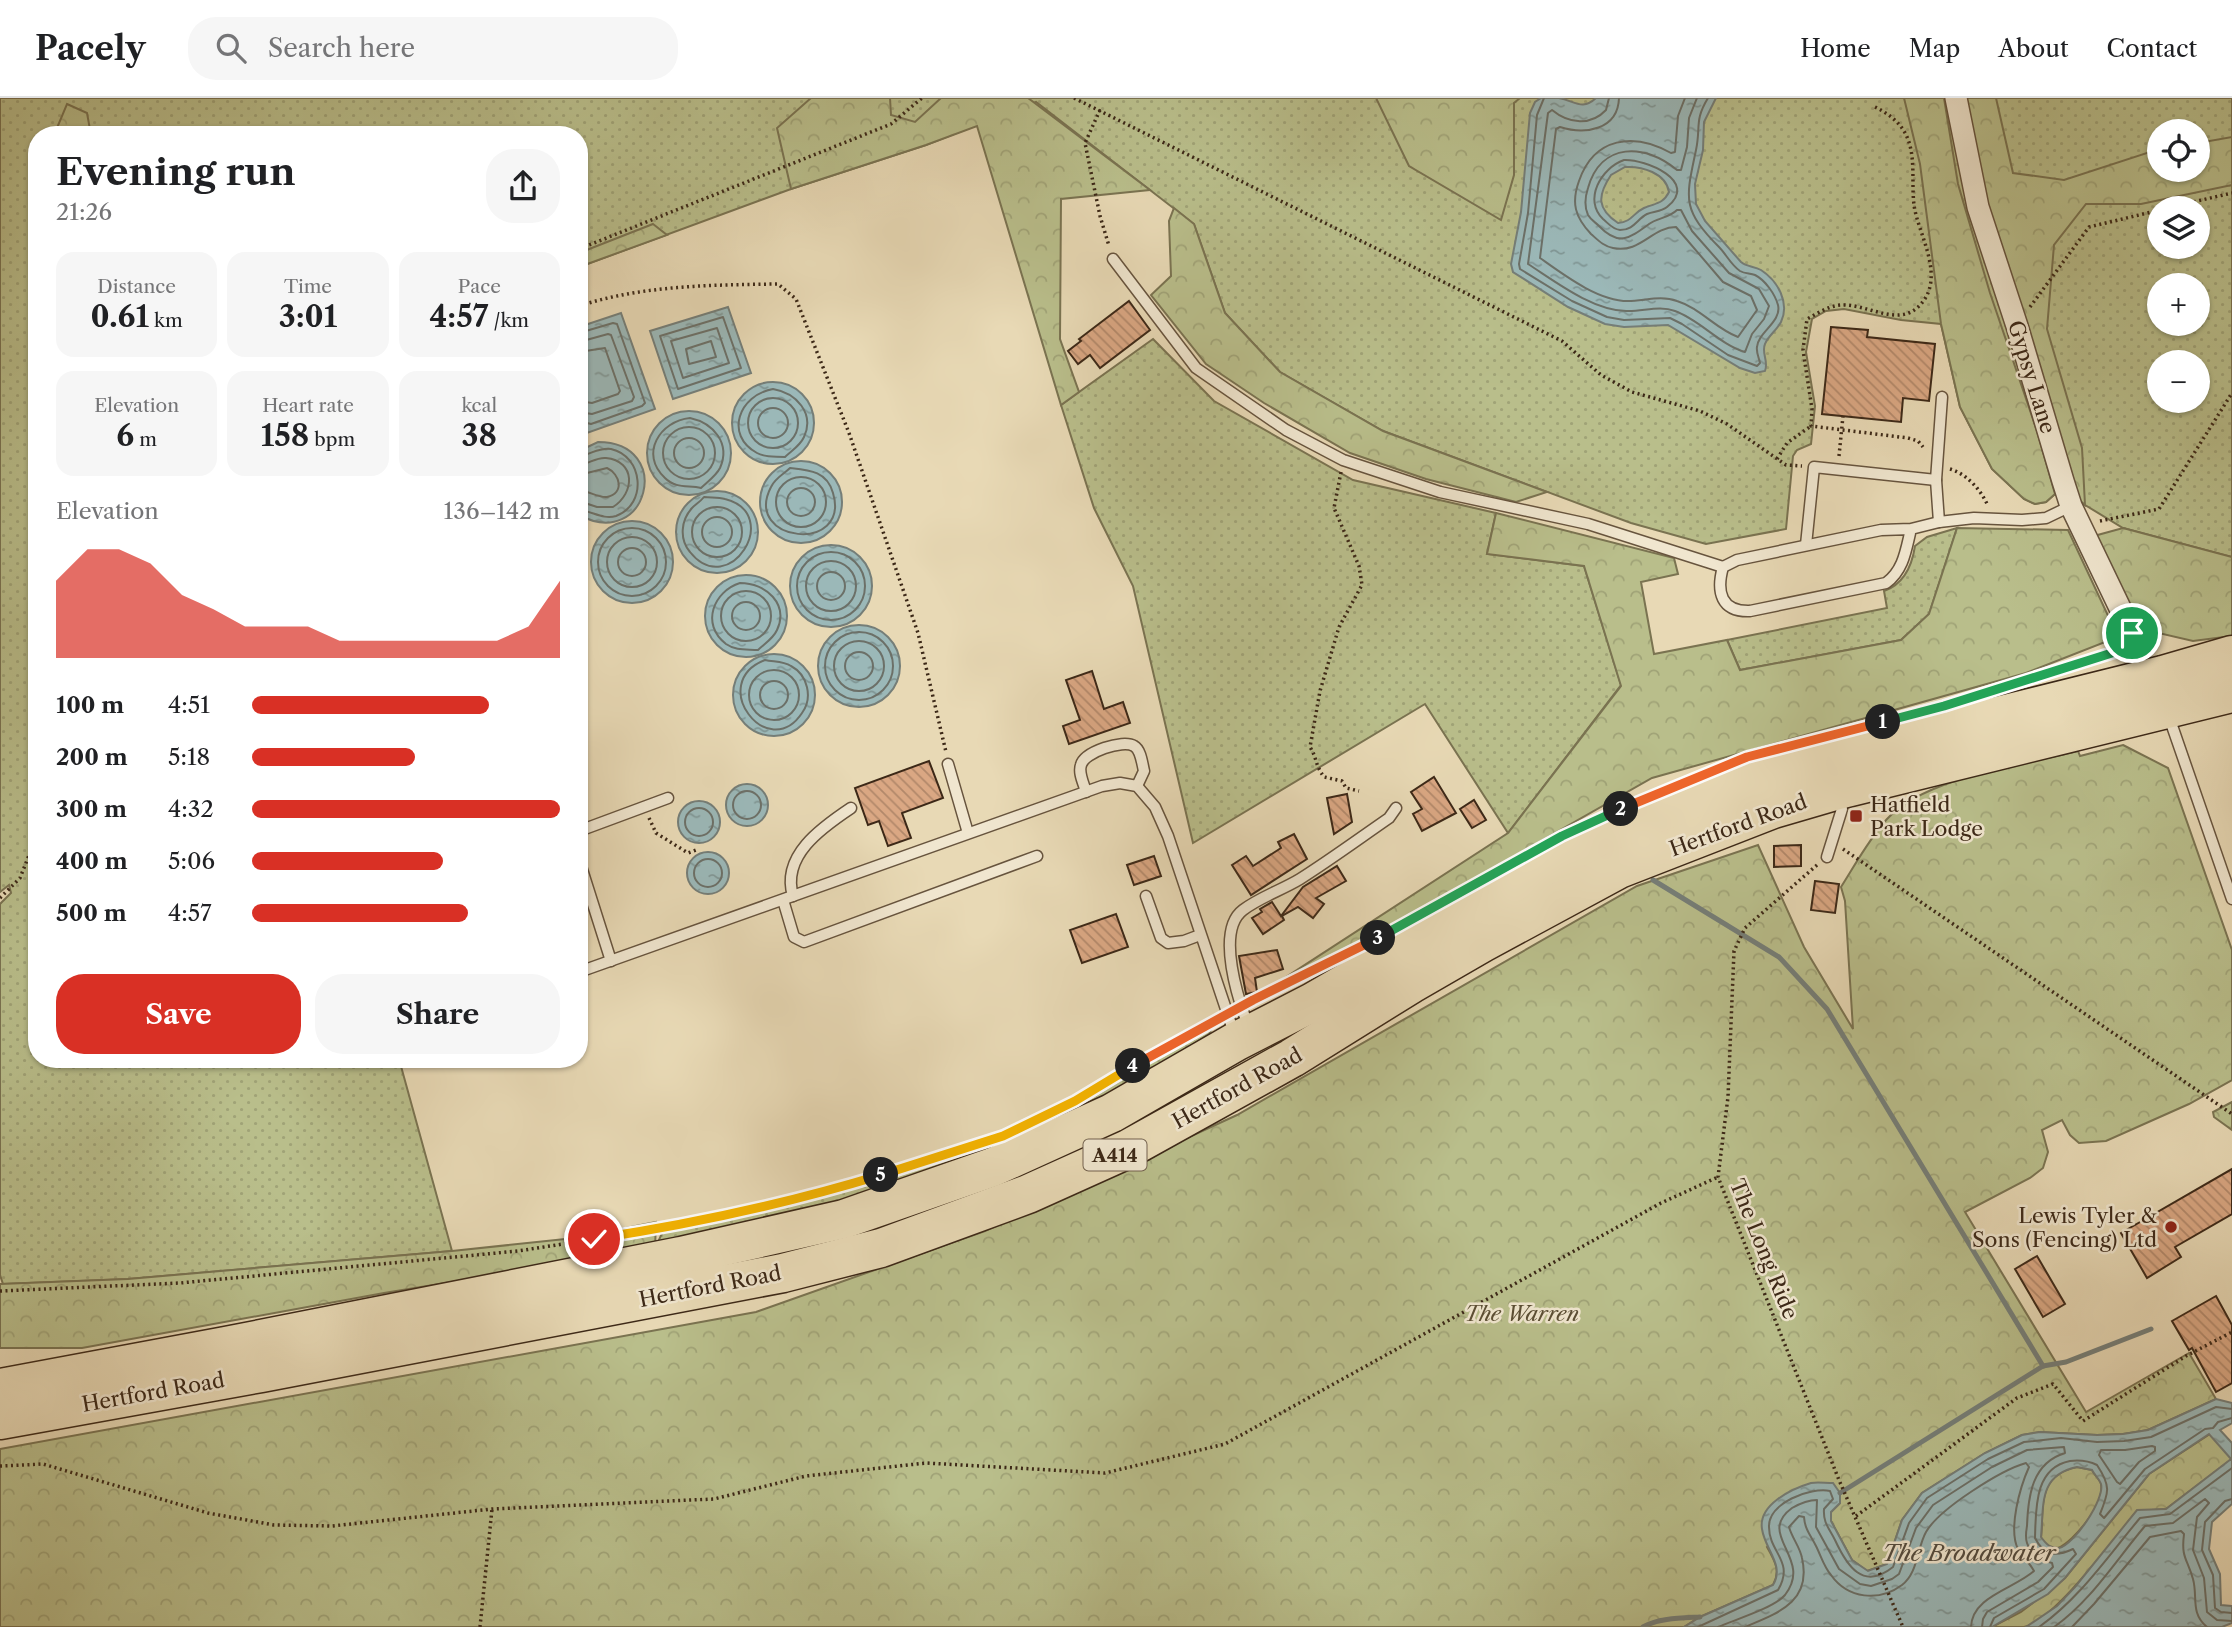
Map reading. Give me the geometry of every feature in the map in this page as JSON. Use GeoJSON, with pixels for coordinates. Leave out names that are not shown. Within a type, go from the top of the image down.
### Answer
{"type":"FeatureCollection","features":[{"type":"Feature","properties":{"kind":"highway","name":"Hertford Road"},"geometry":{"type":"LineString","coordinates":[[0,1388],[694,1254],[844,1219],[993,1167],[1112,1113],[1313,1002],[1506,890],[1640,824],[1758,780],[1824,759],[2163,675],[2232,655]]}},
{"type":"Feature","properties":{"kind":"highway","name":"Hertford Road"},"geometry":{"type":"LineString","coordinates":[[0,1420],[783,1273],[881,1248],[1028,1194],[1128,1149],[1292,1058],[1482,943],[1619,869],[1773,809],[1838,790],[2232,692]]}},
{"type":"Feature","properties":{"kind":"highway"},"geometry":{"type":"LineString","coordinates":[[0,1367],[41,1381]]}},
{"type":"Feature","properties":{"kind":"street","name":"Gypsy Lane"},"geometry":{"type":"LineString","coordinates":[[1956,98],[1978,208],[2076,515],[2132,633],[2134,646]]}},
{"type":"Feature","properties":{"kind":"lane"},"geometry":{"type":"LineString","coordinates":[[1113,259],[1196,368],[1286,430],[1343,460],[1440,492],[1588,524],[1723,567],[1737,560],[1881,530],[1911,529],[1939,522],[1990,518],[2022,520],[2076,515]]}},
{"type":"Feature","properties":{"kind":"lane"},"geometry":{"type":"LineString","coordinates":[[1939,522],[1936,480],[1942,397]]}},
{"type":"Feature","properties":{"kind":"lane"},"geometry":{"type":"LineString","coordinates":[[1806,545],[1814,467],[1936,480]]}},
{"type":"Feature","properties":{"kind":"lane"},"geometry":{"type":"LineString","coordinates":[[1723,567],[1719,579],[1723,599],[1729,608],[1738,611],[1878,586],[1893,578],[1902,564],[1911,529]]}},
{"type":"Feature","properties":{"kind":"lane"},"geometry":{"type":"LineString","coordinates":[[2166,708],[2232,899]]}},
{"type":"Feature","properties":{"kind":"lane"},"geometry":{"type":"LineString","coordinates":[[1086,792],[1080,770],[1081,761],[1091,753],[1116,745],[1131,744],[1137,748],[1144,771],[1137,786]]}},
{"type":"Feature","properties":{"kind":"lane"},"geometry":{"type":"LineString","coordinates":[[948,764],[968,833]]}},
{"type":"Feature","properties":{"kind":"lane"},"geometry":{"type":"LineString","coordinates":[[588,969],[1102,786],[1120,783],[1137,786],[1155,807],[1168,836],[1200,935],[1244,1038]]}},
{"type":"Feature","properties":{"kind":"lane"},"geometry":{"type":"LineString","coordinates":[[1827,856],[1842,809],[1838,790]]}},
{"type":"Feature","properties":{"kind":"lane"},"geometry":{"type":"LineString","coordinates":[[588,828],[668,797]]}},
{"type":"Feature","properties":{"kind":"lane"},"geometry":{"type":"LineString","coordinates":[[851,808],[825,825],[810,840],[791,868],[788,898],[794,937],[804,942],[1037,856]]}},
{"type":"Feature","properties":{"kind":"lane"},"geometry":{"type":"LineString","coordinates":[[1244,1038],[1230,959],[1233,929],[1241,911],[1300,879],[1389,818],[1396,808]]}},
{"type":"Feature","properties":{"kind":"lane"},"geometry":{"type":"LineString","coordinates":[[588,888],[611,961]]}},
{"type":"Feature","properties":{"kind":"lane"},"geometry":{"type":"LineString","coordinates":[[1146,895],[1161,938],[1168,943],[1200,935]]}},
{"type":"Feature","properties":{"kind":"path"},"geometry":{"type":"LineString","coordinates":[[588,245],[891,124],[922,98]]}},
{"type":"Feature","properties":{"kind":"path"},"geometry":{"type":"LineString","coordinates":[[1074,98],[1562,341],[1601,375],[1632,392],[1700,411],[1727,424],[1786,465],[1814,467]]}},
{"type":"Feature","properties":{"kind":"path"},"geometry":{"type":"LineString","coordinates":[[1811,426],[1812,409],[1803,350],[1807,319],[1828,307],[1843,304],[1892,315],[1908,312],[1918,307],[1929,286],[1930,259],[1914,205],[1910,148],[1905,132],[1896,121],[1875,107]]}},
{"type":"Feature","properties":{"kind":"path"},"geometry":{"type":"LineString","coordinates":[[1100,110],[1085,143],[1100,216],[1113,259]]}},
{"type":"Feature","properties":{"kind":"path"},"geometry":{"type":"LineString","coordinates":[[2210,198],[2232,193]]}},
{"type":"Feature","properties":{"kind":"path"},"geometry":{"type":"LineString","coordinates":[[2017,326],[2089,227],[2147,213]]}},
{"type":"Feature","properties":{"kind":"path"},"geometry":{"type":"LineString","coordinates":[[588,303],[608,297],[683,286],[778,284],[796,299],[849,433],[918,633],[948,764]]}},
{"type":"Feature","properties":{"kind":"path"},"geometry":{"type":"LineString","coordinates":[[2076,515],[2159,509],[2232,393]]}},
{"type":"Feature","properties":{"kind":"path"},"geometry":{"type":"LineString","coordinates":[[1838,470],[1843,416]]}},
{"type":"Feature","properties":{"kind":"path"},"geometry":{"type":"LineString","coordinates":[[1777,459],[1787,443],[1811,426],[1908,438],[1918,441],[1938,461],[1980,492],[1988,504],[1990,518]]}},
{"type":"Feature","properties":{"kind":"path"},"geometry":{"type":"LineString","coordinates":[[1343,460],[1334,508],[1359,566],[1362,585],[1339,627],[1320,691],[1310,747],[1316,756],[1315,764],[1324,777],[1342,781],[1346,788],[1359,791]]}},
{"type":"Feature","properties":{"kind":"path"},"geometry":{"type":"LineString","coordinates":[[2059,670],[2134,646]]}},
{"type":"Feature","properties":{"kind":"path"},"geometry":{"type":"LineString","coordinates":[[644,807],[656,834],[688,853],[696,850]]}},
{"type":"Feature","properties":{"kind":"path"},"geometry":{"type":"LineString","coordinates":[[1831,841],[2232,1114]]}},
{"type":"Feature","properties":{"kind":"path","name":"The Long Ride"},"geometry":{"type":"LineString","coordinates":[[1827,856],[1745,928],[1738,939],[1734,951],[1728,1097],[1718,1177],[1839,1480],[1903,1627]]}},
{"type":"Feature","properties":{"kind":"path"},"geometry":{"type":"LineString","coordinates":[[0,898],[20,878],[28,858]]}},
{"type":"Feature","properties":{"kind":"path"},"geometry":{"type":"LineString","coordinates":[[788,1202],[885,1173]]}},
{"type":"Feature","properties":{"kind":"path"},"geometry":{"type":"LineString","coordinates":[[0,1466],[43,1464],[208,1513],[274,1525],[332,1526],[492,1509],[714,1499],[806,1476],[926,1463],[1104,1473],[1224,1444],[1661,1203],[1718,1177]]}},
{"type":"Feature","properties":{"kind":"path"},"geometry":{"type":"LineString","coordinates":[[0,1291],[180,1283],[518,1251],[666,1228]]}},
{"type":"Feature","properties":{"kind":"path"},"geometry":{"type":"LineString","coordinates":[[1856,1516],[2017,1398],[2053,1384],[2083,1421],[2186,1356],[2232,1332]]}},
{"type":"Feature","properties":{"kind":"path"},"geometry":{"type":"LineString","coordinates":[[480,1627],[492,1509]]}},
{"type":"Feature","properties":{"kind":"green space"},"geometry":{"type":"Polygon","coordinates":[[[0,98],[2232,98],[2232,557],[2123,528],[2085,505],[2069,491],[2055,494],[2046,502],[2035,504],[2024,499],[1992,469],[1960,407],[1941,324],[1901,320],[1844,309],[1826,311],[1812,319],[1806,352],[1815,406],[1811,444],[1797,450],[1793,456],[1786,529],[1706,544],[1631,523],[1383,431],[1280,372],[1225,313],[1194,224],[1036,102],[926,145],[791,189],[588,264],[588,126],[28,126],[28,1068],[401,1068],[452,1251],[128,1279],[3,1284],[0,1275],[0,904],[11,893],[9,885],[0,892],[0,98]]]}},
{"type":"Feature","properties":{"kind":"green space"},"geometry":{"type":"Polygon","coordinates":[[[811,98],[890,98],[891,115],[915,122],[941,98],[1028,98],[1150,190],[1061,199],[1060,339],[1079,392],[1061,405],[977,126],[791,189],[777,128],[811,98]]]}},
{"type":"Feature","properties":{"kind":"green space"},"geometry":{"type":"Polygon","coordinates":[[[1376,98],[1520,98],[1514,103],[1514,175],[1501,220],[1409,166],[1376,98]]]}},
{"type":"Feature","properties":{"kind":"green space"},"geometry":{"type":"Polygon","coordinates":[[[1904,98],[1944,98],[1958,184],[2055,494],[2046,502],[2035,504],[2024,499],[1992,469],[1960,407],[1941,324],[1920,164],[1904,98]]]}},
{"type":"Feature","properties":{"kind":"green space"},"geometry":{"type":"Polygon","coordinates":[[[1962,98],[1996,98],[2013,173],[2064,180],[2147,153],[2147,182],[2210,182],[2210,141],[2232,137],[2232,185],[2179,196],[2147,196],[2147,203],[2141,204],[2086,204],[2054,245],[2047,329],[2082,448],[2085,505],[2069,491],[2029,329],[1992,229],[1962,98]]]}},
{"type":"Feature","properties":{"kind":"green space"},"geometry":{"type":"Polygon","coordinates":[[[67,104],[87,113],[89,126],[58,126],[67,104]]]}},
{"type":"Feature","properties":{"kind":"green space"},"geometry":{"type":"Polygon","coordinates":[[[1174,208],[1194,224],[1225,313],[1280,372],[1383,431],[1547,492],[1516,502],[1426,479],[1350,453],[1264,403],[1206,364],[1151,295],[1171,276],[1169,221],[1174,208]]]}},
{"type":"Feature","properties":{"kind":"green space"},"geometry":{"type":"Polygon","coordinates":[[[653,224],[667,235],[588,264],[588,249],[653,224]]]}},
{"type":"Feature","properties":{"kind":"green space"},"geometry":{"type":"Polygon","coordinates":[[[1153,339],[1214,401],[1353,480],[1496,513],[1487,554],[1584,566],[1621,685],[1508,833],[1425,704],[1193,843],[1133,586],[1094,508],[1061,405],[1153,339]]]}},
{"type":"Feature","properties":{"kind":"green space"},"geometry":{"type":"Polygon","coordinates":[[[1496,513],[1674,558],[1678,574],[1641,582],[1654,654],[1727,640],[1740,670],[1901,640],[1929,614],[1957,528],[2068,530],[2118,637],[2026,673],[1652,778],[1416,912],[1263,992],[1508,833],[1621,686],[1584,566],[1487,554],[1496,513]]]}},
{"type":"Feature","properties":{"kind":"green space"},"geometry":{"type":"Polygon","coordinates":[[[1957,528],[1929,614],[1901,640],[1740,670],[1727,640],[1887,608],[1884,591],[1902,579],[1912,560],[1915,546],[1927,537],[1957,528]]]}},
{"type":"Feature","properties":{"kind":"green space"},"geometry":{"type":"Polygon","coordinates":[[[2123,528],[2232,557],[2232,636],[2193,641],[2141,629],[2094,536],[2123,528]]]}},
{"type":"Feature","properties":{"kind":"green space","name":"The Warren"},"geometry":{"type":"Polygon","coordinates":[[[2123,745],[2168,768],[2232,950],[2232,1080],[2189,1104],[2106,1141],[2079,1143],[2070,1135],[2062,1120],[2042,1130],[2048,1152],[2043,1168],[2030,1178],[1965,1212],[2086,1412],[2189,1353],[2216,1399],[2148,1430],[2097,1435],[2040,1432],[2022,1435],[1985,1453],[1922,1493],[1902,1520],[1887,1564],[1867,1571],[1852,1560],[1831,1521],[1831,1512],[1840,1503],[1840,1493],[1767,1547],[1777,1571],[1773,1585],[1700,1617],[1684,1627],[0,1627],[0,1449],[756,1312],[985,1231],[1237,1115],[1637,886],[1758,845],[1804,947],[1853,1029],[1845,901],[1841,887],[1887,819],[1925,793],[1950,783],[2078,751],[2080,756],[2123,745]]]}},
{"type":"Feature","properties":{"kind":"green space"},"geometry":{"type":"Polygon","coordinates":[[[1214,1024],[1209,1034],[1162,1064],[1053,1125],[833,1207],[655,1249],[662,1233],[806,1201],[995,1144],[1095,1096],[1214,1024]]]}},
{"type":"Feature","properties":{"kind":"green space"},"geometry":{"type":"Polygon","coordinates":[[[2232,1102],[2232,1130],[2214,1117],[2213,1112],[2232,1102]]]}},
{"type":"Feature","properties":{"kind":"green space"},"geometry":{"type":"Polygon","coordinates":[[[656,1222],[655,1249],[384,1293],[82,1348],[0,1348],[0,1284],[128,1279],[452,1251],[575,1238],[656,1222]]]}},
{"type":"Feature","properties":{"kind":"green space"},"geometry":{"type":"Polygon","coordinates":[[[2210,1434],[2232,1459],[2166,1509],[2137,1511],[2067,1594],[2037,1621],[2024,1627],[1992,1627],[2021,1612],[2065,1578],[2149,1474],[2210,1434]]]}},
{"type":"Feature","properties":{"kind":"green space"},"geometry":{"type":"Polygon","coordinates":[[[2077,1467],[2092,1470],[2101,1484],[2098,1501],[2087,1521],[2072,1538],[2058,1548],[2047,1546],[2041,1538],[2045,1494],[2055,1477],[2077,1467]]]}},
{"type":"Feature","properties":{"kind":"water"},"geometry":{"type":"Polygon","coordinates":[[[1541,98],[1559,98],[1582,105],[1596,98],[1716,98],[1704,122],[1703,150],[1695,184],[1696,204],[1705,221],[1741,262],[1767,275],[1781,293],[1783,315],[1765,344],[1765,371],[1755,373],[1740,368],[1668,325],[1624,327],[1605,324],[1568,307],[1513,272],[1511,264],[1521,212],[1530,113],[1535,102],[1541,98]],[[1625,167],[1611,175],[1603,189],[1603,207],[1618,223],[1662,201],[1669,192],[1667,185],[1658,175],[1646,169],[1625,167]]]}},
{"type":"Feature","properties":{"kind":"water"},"geometry":{"type":"Polygon","coordinates":[[[728,307],[751,373],[673,399],[650,331],[728,307]]]}},
{"type":"Feature","properties":{"kind":"water"},"geometry":{"type":"Polygon","coordinates":[[[621,313],[655,409],[588,433],[588,324],[621,313]]]}},
{"type":"Feature","properties":{"kind":"water"},"geometry":{"type":"Polygon","coordinates":[[[773,382],[789,385],[802,394],[811,407],[814,423],[811,439],[802,452],[789,461],[773,464],[757,461],[744,452],[735,439],[732,423],[735,407],[744,394],[757,385],[773,382]]]}},
{"type":"Feature","properties":{"kind":"water"},"geometry":{"type":"Polygon","coordinates":[[[689,411],[712,418],[724,430],[731,453],[724,476],[712,488],[689,495],[666,488],[654,476],[647,453],[654,430],[666,418],[689,411]]]}},
{"type":"Feature","properties":{"kind":"water"},"geometry":{"type":"Polygon","coordinates":[[[598,442],[622,447],[637,459],[644,475],[643,492],[636,508],[622,519],[603,522],[588,518],[588,447],[598,442]]]}},
{"type":"Feature","properties":{"kind":"water"},"geometry":{"type":"Polygon","coordinates":[[[801,461],[817,464],[830,473],[839,486],[842,502],[839,518],[830,531],[817,540],[801,543],[785,540],[772,531],[763,518],[760,502],[763,486],[772,473],[785,464],[801,461]]]}},
{"type":"Feature","properties":{"kind":"water"},"geometry":{"type":"Polygon","coordinates":[[[717,491],[733,494],[746,503],[755,516],[758,532],[755,548],[746,561],[733,570],[717,573],[701,570],[688,561],[679,548],[676,532],[679,516],[688,503],[701,494],[717,491]]]}},
{"type":"Feature","properties":{"kind":"water"},"geometry":{"type":"Polygon","coordinates":[[[632,521],[648,524],[661,533],[670,546],[673,562],[670,578],[661,591],[648,600],[632,603],[616,600],[603,591],[594,578],[591,562],[594,546],[603,533],[616,524],[632,521]]]}},
{"type":"Feature","properties":{"kind":"water"},"geometry":{"type":"Polygon","coordinates":[[[831,545],[847,548],[860,557],[869,570],[872,586],[869,602],[860,615],[847,624],[831,627],[815,624],[802,615],[793,602],[790,586],[793,570],[802,557],[815,548],[831,545]]]}},
{"type":"Feature","properties":{"kind":"water"},"geometry":{"type":"Polygon","coordinates":[[[746,575],[762,578],[775,587],[784,600],[787,616],[784,632],[775,645],[762,654],[746,657],[730,654],[717,645],[708,632],[705,616],[708,600],[717,587],[730,578],[746,575]]]}},
{"type":"Feature","properties":{"kind":"water"},"geometry":{"type":"Polygon","coordinates":[[[859,625],[875,628],[888,637],[897,650],[900,666],[897,682],[888,695],[875,704],[859,707],[843,704],[830,695],[821,682],[818,666],[821,650],[830,637],[843,628],[859,625]]]}},
{"type":"Feature","properties":{"kind":"water"},"geometry":{"type":"Polygon","coordinates":[[[774,654],[790,657],[803,666],[812,679],[815,695],[812,711],[803,724],[790,733],[774,736],[758,733],[745,724],[736,711],[733,695],[736,679],[745,666],[758,657],[774,654]]]}},
{"type":"Feature","properties":{"kind":"water"},"geometry":{"type":"Polygon","coordinates":[[[747,784],[762,790],[768,805],[762,820],[747,826],[732,820],[726,805],[732,790],[747,784]]]}},
{"type":"Feature","properties":{"kind":"water"},"geometry":{"type":"Polygon","coordinates":[[[699,801],[714,807],[720,822],[714,837],[699,843],[684,837],[678,822],[684,807],[699,801]]]}},
{"type":"Feature","properties":{"kind":"water"},"geometry":{"type":"Polygon","coordinates":[[[708,852],[723,858],[729,873],[723,888],[708,894],[693,888],[687,873],[693,858],[708,852]]]}},
{"type":"Feature","properties":{"kind":"water","name":"The Broadwater"},"geometry":{"type":"Polygon","coordinates":[[[2216,1399],[2232,1403],[2232,1423],[2220,1430],[2232,1443],[2232,1504],[2212,1522],[2209,1549],[2220,1574],[2221,1605],[2232,1606],[2232,1623],[2222,1627],[2026,1627],[2057,1606],[2137,1510],[2166,1509],[2231,1459],[2209,1434],[2149,1474],[2065,1578],[2048,1594],[1992,1627],[1684,1627],[1700,1617],[1773,1585],[1776,1564],[1764,1537],[1762,1520],[1770,1505],[1794,1489],[1811,1483],[1833,1483],[1840,1493],[1840,1503],[1831,1512],[1831,1521],[1852,1560],[1868,1571],[1887,1564],[1902,1520],[1922,1493],[1985,1453],[2022,1435],[2040,1432],[2097,1435],[2148,1430],[2216,1399]],[[2077,1467],[2064,1471],[2049,1484],[2043,1503],[2041,1537],[2051,1547],[2059,1548],[2072,1539],[2093,1510],[2101,1484],[2092,1470],[2077,1467]]]}},
{"type":"Feature","properties":{"kind":"building"},"geometry":{"type":"Polygon","coordinates":[[[1129,301],[1150,330],[1100,368],[1090,355],[1078,364],[1068,351],[1081,341],[1079,339],[1129,301]]]}},
{"type":"Feature","properties":{"kind":"building"},"geometry":{"type":"Polygon","coordinates":[[[1831,327],[1868,330],[1867,337],[1935,344],[1929,401],[1903,398],[1901,422],[1822,414],[1831,327]]]}},
{"type":"Feature","properties":{"kind":"building"},"geometry":{"type":"Polygon","coordinates":[[[1092,671],[1104,709],[1123,702],[1130,723],[1069,744],[1063,726],[1080,720],[1066,680],[1092,671]]]}},
{"type":"Feature","properties":{"kind":"building"},"geometry":{"type":"Polygon","coordinates":[[[929,761],[943,798],[902,813],[911,838],[888,846],[879,821],[868,825],[855,788],[929,761]]]}},
{"type":"Feature","properties":{"kind":"building"},"geometry":{"type":"Polygon","coordinates":[[[1434,777],[1456,813],[1422,831],[1413,814],[1422,809],[1411,792],[1434,777]]]}},
{"type":"Feature","properties":{"kind":"building"},"geometry":{"type":"Polygon","coordinates":[[[1347,794],[1352,822],[1334,834],[1327,798],[1347,794]]]}},
{"type":"Feature","properties":{"kind":"building"},"geometry":{"type":"Polygon","coordinates":[[[1474,800],[1486,820],[1472,828],[1460,809],[1474,800]]]}},
{"type":"Feature","properties":{"kind":"building"},"geometry":{"type":"Polygon","coordinates":[[[1294,834],[1307,859],[1251,895],[1232,865],[1246,856],[1253,866],[1281,848],[1278,842],[1294,834]]]}},
{"type":"Feature","properties":{"kind":"building"},"geometry":{"type":"Polygon","coordinates":[[[1801,845],[1801,866],[1774,867],[1774,846],[1801,845]]]}},
{"type":"Feature","properties":{"kind":"building"},"geometry":{"type":"Polygon","coordinates":[[[1154,856],[1161,876],[1134,885],[1127,865],[1154,856]]]}},
{"type":"Feature","properties":{"kind":"building"},"geometry":{"type":"Polygon","coordinates":[[[1337,866],[1346,881],[1316,898],[1324,904],[1313,918],[1298,907],[1282,916],[1284,920],[1263,934],[1252,918],[1262,912],[1260,909],[1272,902],[1281,916],[1303,887],[1337,866]]]}},
{"type":"Feature","properties":{"kind":"building"},"geometry":{"type":"Polygon","coordinates":[[[1815,881],[1839,884],[1835,913],[1811,910],[1815,881]]]}},
{"type":"Feature","properties":{"kind":"building"},"geometry":{"type":"Polygon","coordinates":[[[1116,914],[1128,947],[1082,963],[1070,930],[1116,914]]]}},
{"type":"Feature","properties":{"kind":"building"},"geometry":{"type":"Polygon","coordinates":[[[1277,950],[1283,969],[1255,978],[1257,992],[1246,994],[1239,956],[1277,950]]]}},
{"type":"Feature","properties":{"kind":"building","name":"Lewis Tyler & Sons (Fencing) Ltd"},"geometry":{"type":"Polygon","coordinates":[[[2232,1169],[2232,1214],[2175,1247],[2181,1257],[2147,1278],[2121,1233],[2232,1169]]]}},
{"type":"Feature","properties":{"kind":"building","name":"Lewis Tyler & Sons (Fencing) Ltd"},"geometry":{"type":"Polygon","coordinates":[[[2037,1256],[2065,1304],[2043,1317],[2015,1269],[2037,1256]]]}},
{"type":"Feature","properties":{"kind":"building"},"geometry":{"type":"Polygon","coordinates":[[[2216,1296],[2232,1325],[2232,1383],[2216,1392],[2192,1348],[2189,1350],[2172,1321],[2216,1296]]]}},
{"type":"Feature","properties":{"kind":"waterway"},"geometry":{"type":"LineString","coordinates":[[1653,880],[1779,957],[1827,1009],[2043,1366]]}},
{"type":"Feature","properties":{"kind":"waterway"},"geometry":{"type":"LineString","coordinates":[[1840,1493],[2043,1366],[2066,1362],[2151,1329]]}},
{"type":"Feature","properties":{"kind":"waterway"},"geometry":{"type":"LineString","coordinates":[[1643,1627],[1663,1620],[1700,1617]]}},
{"type":"Feature","properties":{"kind":"place","name":"Hatfield Park Lodge"},"geometry":{"type":"Point","coordinates":[1856,816]}},
{"type":"Feature","properties":{"kind":"place","name":"Lewis Tyler & Sons (Fencing) Ltd"},"geometry":{"type":"Point","coordinates":[2171,1227]}},
{"type":"Feature","properties":{"kind":"route"},"geometry":{"type":"LineString","coordinates":[[594,1239],[764,1208],[1003,1136],[1075,1101],[1228,1013],[1366,945],[1562,836],[1637,802],[1747,757],[1944,706],[2134,646],[2132,633]]}}]}
